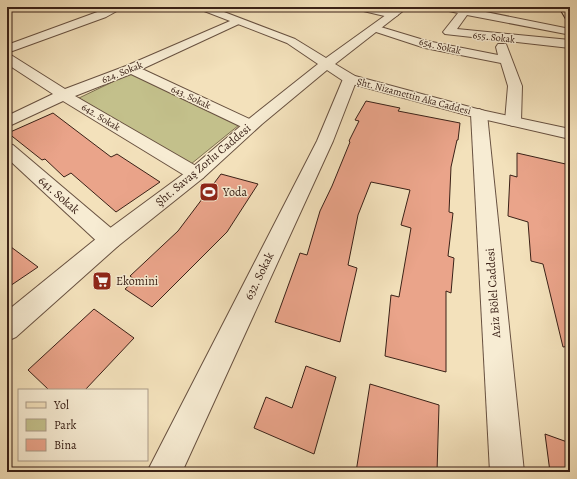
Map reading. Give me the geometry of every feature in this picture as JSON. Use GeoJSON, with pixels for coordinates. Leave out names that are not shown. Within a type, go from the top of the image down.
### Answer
{"type":"FeatureCollection","features":[{"type":"Feature","properties":{"kind":"main road"},"geometry":{"type":"LineString","coordinates":[[564,7],[570,17]]}},
{"type":"Feature","properties":{"kind":"street"},"geometry":{"type":"LineString","coordinates":[[7,49],[102,15],[119,7]]}},
{"type":"Feature","properties":{"kind":"street"},"geometry":{"type":"LineString","coordinates":[[358,7],[398,11]]}},
{"type":"Feature","properties":{"kind":"street"},"geometry":{"type":"LineString","coordinates":[[443,7],[466,9],[570,32]]}},
{"type":"Feature","properties":{"kind":"street","name":"Şht. Nizamettin Aka Caddesi"},"geometry":{"type":"LineString","coordinates":[[206,8],[291,41],[350,79],[479,114],[570,134]]}},
{"type":"Feature","properties":{"kind":"street","name":"655. Sokak"},"geometry":{"type":"LineString","coordinates":[[466,9],[449,32],[570,44]]}},
{"type":"Feature","properties":{"kind":"street","name":"Şht. Savaş Zorlu Caddesi"},"geometry":{"type":"LineString","coordinates":[[7,328],[110,240],[196,174],[250,126],[326,64],[398,11]]}},
{"type":"Feature","properties":{"kind":"street","name":"624. Sokak"},"geometry":{"type":"LineString","coordinates":[[7,122],[64,95],[131,69],[237,20]]}},
{"type":"Feature","properties":{"kind":"street","name":"654. Sokak"},"geometry":{"type":"LineString","coordinates":[[374,28],[425,44],[506,60]]}},
{"type":"Feature","properties":{"kind":"street"},"geometry":{"type":"LineString","coordinates":[[7,37],[20,44]]}},
{"type":"Feature","properties":{"kind":"street"},"geometry":{"type":"LineString","coordinates":[[499,38],[515,86],[513,121]]}},
{"type":"Feature","properties":{"kind":"street","name":"642. Sokak"},"geometry":{"type":"LineString","coordinates":[[7,58],[64,95],[196,174]]}},
{"type":"Feature","properties":{"kind":"street","name":"643. Sokak"},"geometry":{"type":"LineString","coordinates":[[131,69],[250,126]]}},
{"type":"Feature","properties":{"kind":"street","name":"632. Sokak"},"geometry":{"type":"LineString","coordinates":[[164,472],[325,141],[350,79]]}},
{"type":"Feature","properties":{"kind":"street","name":"Aziz Bölel Caddesi"},"geometry":{"type":"LineString","coordinates":[[479,114],[508,472]]}},
{"type":"Feature","properties":{"kind":"street","name":"641. Sokak"},"geometry":{"type":"LineString","coordinates":[[7,149],[110,240]]}},
{"type":"Feature","properties":{"kind":"green space"},"geometry":{"type":"Polygon","coordinates":[[[131,73],[239,125],[191,164],[79,98],[131,73]]]}},
{"type":"Feature","properties":{"kind":"building"},"geometry":{"type":"Polygon","coordinates":[[[366,101],[400,108],[398,111],[460,123],[458,140],[451,167],[449,212],[453,213],[448,256],[454,258],[451,293],[446,291],[446,372],[385,356],[391,295],[399,297],[411,228],[401,225],[410,190],[371,182],[358,215],[348,265],[357,268],[340,342],[275,322],[300,253],[307,255],[320,211],[332,186],[350,142],[349,141],[359,121],[355,120],[366,101]]]}},
{"type":"Feature","properties":{"kind":"building"},"geometry":{"type":"Polygon","coordinates":[[[53,113],[111,157],[117,154],[160,182],[116,212],[71,173],[64,177],[45,159],[42,160],[8,133],[53,113]]]}},
{"type":"Feature","properties":{"kind":"building"},"geometry":{"type":"Polygon","coordinates":[[[517,153],[570,165],[570,346],[563,347],[543,264],[531,261],[528,222],[508,216],[510,175],[517,177],[517,153]]]}},
{"type":"Feature","properties":{"kind":"building"},"geometry":{"type":"Polygon","coordinates":[[[221,174],[258,184],[227,232],[152,307],[125,289],[135,280],[130,276],[178,231],[221,174]]]}},
{"type":"Feature","properties":{"kind":"building"},"geometry":{"type":"Polygon","coordinates":[[[7,244],[38,267],[7,288],[7,244]]]}},
{"type":"Feature","properties":{"kind":"building"},"geometry":{"type":"Polygon","coordinates":[[[94,309],[134,338],[86,389],[48,389],[28,370],[94,309]]]}},
{"type":"Feature","properties":{"kind":"building"},"geometry":{"type":"Polygon","coordinates":[[[306,366],[336,377],[314,454],[254,428],[266,397],[292,408],[306,366]]]}},
{"type":"Feature","properties":{"kind":"building"},"geometry":{"type":"Polygon","coordinates":[[[370,384],[439,405],[437,472],[356,472],[370,384]]]}},
{"type":"Feature","properties":{"kind":"building"},"geometry":{"type":"Polygon","coordinates":[[[545,434],[570,443],[570,472],[550,472],[545,434]]]}},
{"type":"Feature","properties":{"kind":"place","name":"Yoda"},"geometry":{"type":"Point","coordinates":[209,192]}},
{"type":"Feature","properties":{"kind":"place","name":"Ekomini"},"geometry":{"type":"Point","coordinates":[102,281]}}]}
